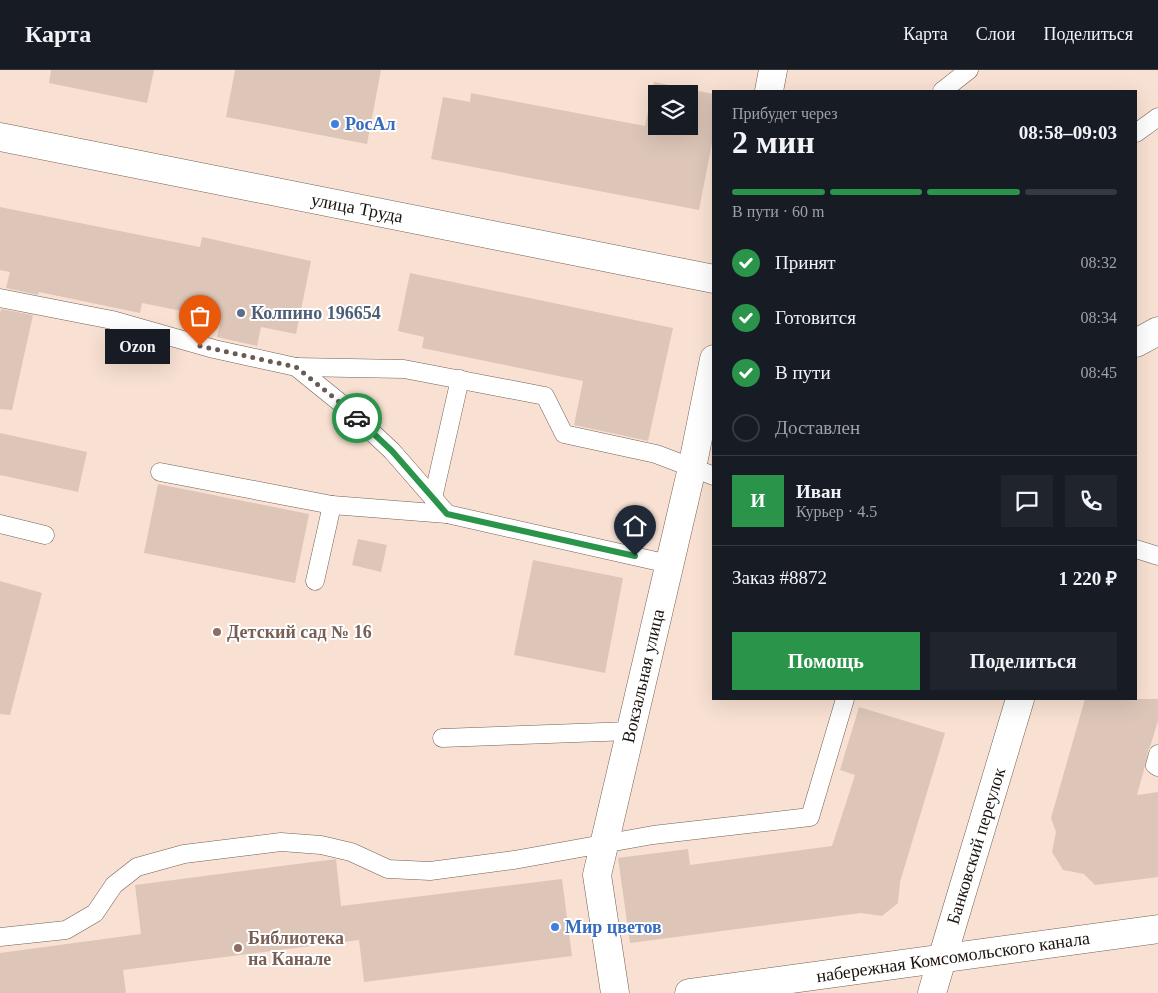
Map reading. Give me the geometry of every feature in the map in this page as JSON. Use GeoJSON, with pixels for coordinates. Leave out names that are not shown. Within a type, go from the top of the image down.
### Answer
{"type":"FeatureCollection","features":[{"type":"Feature","properties":{"kind":"street"},"geometry":{"type":"LineString","coordinates":[[769,90],[773,70]]}},
{"type":"Feature","properties":{"kind":"street","name":"улица Труда"},"geometry":{"type":"LineString","coordinates":[[0,137],[712,279]]}},
{"type":"Feature","properties":{"kind":"street"},"geometry":{"type":"LineString","coordinates":[[1137,342],[1158,330]]}},
{"type":"Feature","properties":{"kind":"street","name":"Вокзальная улица"},"geometry":{"type":"LineString","coordinates":[[615,993],[597,875],[669,564],[703,472],[712,380]]}},
{"type":"Feature","properties":{"kind":"street","name":"Банковский переулок"},"geometry":{"type":"LineString","coordinates":[[932,993],[1020,700]]}},
{"type":"Feature","properties":{"kind":"street","name":"набережная Комсомольского канала"},"geometry":{"type":"LineString","coordinates":[[689,993],[1158,929]]}},
{"type":"Feature","properties":{"kind":"lane"},"geometry":{"type":"LineString","coordinates":[[943,90],[969,70]]}},
{"type":"Feature","properties":{"kind":"lane"},"geometry":{"type":"LineString","coordinates":[[1137,132],[1158,118]]}},
{"type":"Feature","properties":{"kind":"lane"},"geometry":{"type":"LineString","coordinates":[[0,298],[112,320],[214,349],[296,367],[404,369],[545,396],[564,434],[656,454],[703,472]]}},
{"type":"Feature","properties":{"kind":"lane"},"geometry":{"type":"LineString","coordinates":[[296,367],[343,405],[392,451],[447,514]]}},
{"type":"Feature","properties":{"kind":"lane"},"geometry":{"type":"LineString","coordinates":[[433,498],[460,379]]}},
{"type":"Feature","properties":{"kind":"lane"},"geometry":{"type":"LineString","coordinates":[[160,472],[332,505],[447,514],[669,564]]}},
{"type":"Feature","properties":{"kind":"lane"},"geometry":{"type":"LineString","coordinates":[[315,581],[332,505]]}},
{"type":"Feature","properties":{"kind":"lane"},"geometry":{"type":"LineString","coordinates":[[0,524],[45,535]]}},
{"type":"Feature","properties":{"kind":"lane"},"geometry":{"type":"LineString","coordinates":[[1137,549],[1158,556]]}},
{"type":"Feature","properties":{"kind":"lane"},"geometry":{"type":"LineString","coordinates":[[0,937],[66,930],[95,913],[114,885],[137,867],[184,854],[281,842],[321,845],[351,852],[388,869],[430,871],[514,860],[653,835],[810,817],[845,700]]}},
{"type":"Feature","properties":{"kind":"lane"},"geometry":{"type":"LineString","coordinates":[[442,738],[631,731]]}},
{"type":"Feature","properties":{"kind":"lane"},"geometry":{"type":"LineString","coordinates":[[1158,754],[1155,765],[1158,768]]}},
{"type":"Feature","properties":{"kind":"building"},"geometry":{"type":"Polygon","coordinates":[[[51,70],[154,70],[147,103],[49,83],[51,70]]]}},
{"type":"Feature","properties":{"kind":"building"},"geometry":{"type":"Polygon","coordinates":[[[235,70],[381,70],[367,144],[226,117],[235,70]]]}},
{"type":"Feature","properties":{"kind":"building"},"geometry":{"type":"Polygon","coordinates":[[[654,82],[669,85],[653,85],[654,82]]]}},
{"type":"Feature","properties":{"kind":"building"},"geometry":{"type":"Polygon","coordinates":[[[698,91],[712,94],[712,143],[699,210],[431,159],[443,97],[470,102],[471,93],[645,126],[648,111],[648,135],[698,135],[698,91]]]}},
{"type":"Feature","properties":{"kind":"building"},"geometry":{"type":"Polygon","coordinates":[[[0,207],[200,247],[202,237],[311,261],[296,334],[261,327],[257,346],[217,337],[221,319],[142,303],[140,313],[39,292],[38,295],[6,288],[10,272],[0,270],[0,207]]]}},
{"type":"Feature","properties":{"kind":"building"},"geometry":{"type":"Polygon","coordinates":[[[410,273],[673,328],[648,441],[574,425],[583,381],[422,348],[424,337],[398,331],[410,273]]]}},
{"type":"Feature","properties":{"kind":"building"},"geometry":{"type":"Polygon","coordinates":[[[1,309],[33,315],[12,410],[0,409],[1,309]]]}},
{"type":"Feature","properties":{"kind":"building"},"geometry":{"type":"Polygon","coordinates":[[[0,433],[87,452],[78,492],[0,475],[0,433]]]}},
{"type":"Feature","properties":{"kind":"building"},"geometry":{"type":"Polygon","coordinates":[[[158,484],[309,514],[295,583],[144,553],[158,484]]]}},
{"type":"Feature","properties":{"kind":"building"},"geometry":{"type":"Polygon","coordinates":[[[358,539],[387,545],[381,572],[352,565],[358,539]]]}},
{"type":"Feature","properties":{"kind":"building"},"geometry":{"type":"Polygon","coordinates":[[[533,560],[623,578],[605,673],[514,655],[533,560]]]}},
{"type":"Feature","properties":{"kind":"building"},"geometry":{"type":"Polygon","coordinates":[[[0,581],[42,593],[10,715],[0,714],[0,581]]]}},
{"type":"Feature","properties":{"kind":"building"},"geometry":{"type":"Polygon","coordinates":[[[1158,699],[1158,721],[1137,795],[1158,792],[1158,877],[1095,885],[1084,874],[1063,870],[1052,852],[1056,832],[1051,818],[1085,700],[1158,699]]]}},
{"type":"Feature","properties":{"kind":"building"},"geometry":{"type":"Polygon","coordinates":[[[859,707],[945,733],[900,882],[898,903],[882,916],[861,913],[630,943],[618,858],[688,849],[690,865],[832,846],[855,775],[840,770],[859,707]]]}},
{"type":"Feature","properties":{"kind":"building"},"geometry":{"type":"Polygon","coordinates":[[[336,859],[341,906],[562,879],[572,956],[364,982],[359,940],[123,970],[126,993],[0,993],[0,953],[141,934],[135,885],[336,859]]]}},
{"type":"Feature","properties":{"kind":"way so far"},"geometry":{"type":"LineString","coordinates":[[200,346],[296,367],[357,418]]}},
{"type":"Feature","properties":{"kind":"place","name":"РосАл"},"geometry":{"type":"Point","coordinates":[335,124]}},
{"type":"Feature","properties":{"kind":"place","name":"Колпино 196654"},"geometry":{"type":"Point","coordinates":[241,313]}},
{"type":"Feature","properties":{"kind":"place","name":"Ozon"},"geometry":{"type":"Point","coordinates":[200,346]}},
{"type":"Feature","properties":{"kind":"place","name":"Детский сад № 16"},"geometry":{"type":"Point","coordinates":[217,632]}},
{"type":"Feature","properties":{"kind":"place","name":"Мир цветов"},"geometry":{"type":"Point","coordinates":[555,927]}},
{"type":"Feature","properties":{"kind":"place","name":"Библиотека на Канале"},"geometry":{"type":"Point","coordinates":[238,948]}},
{"type":"Feature","properties":{"kind":"route"},"geometry":{"type":"LineString","coordinates":[[357,418],[392,451],[447,514],[635,556]]}}]}
